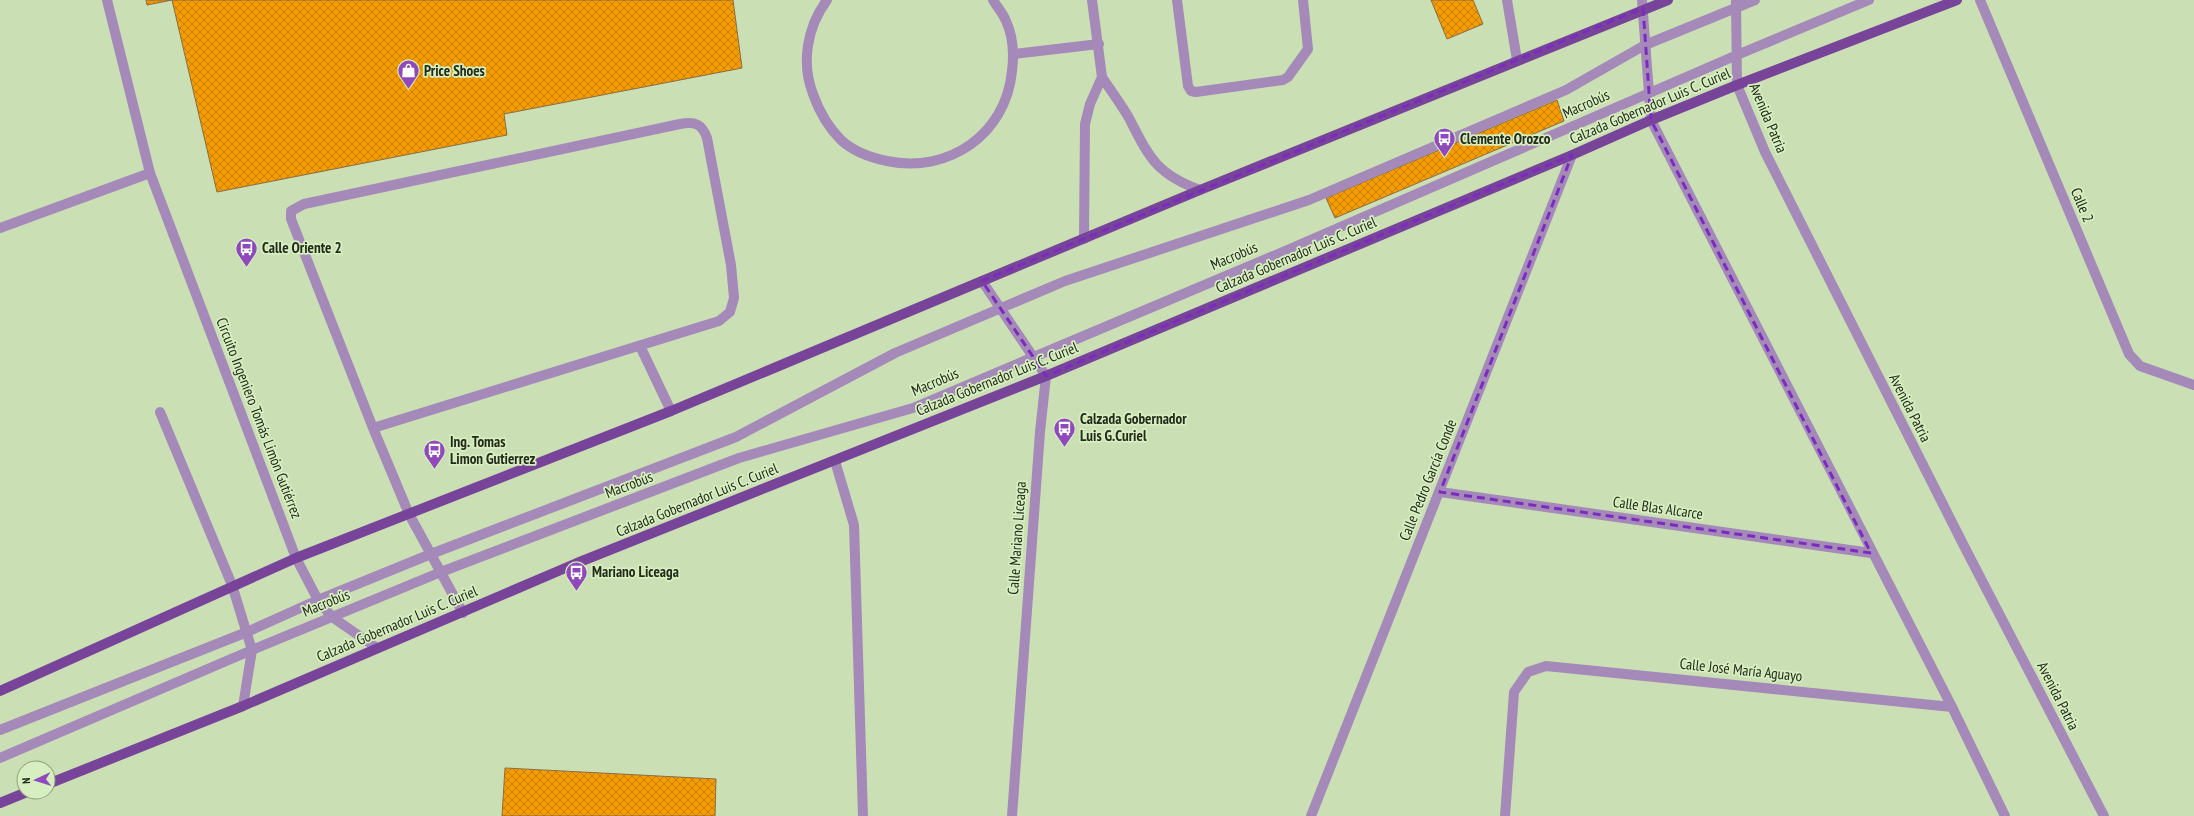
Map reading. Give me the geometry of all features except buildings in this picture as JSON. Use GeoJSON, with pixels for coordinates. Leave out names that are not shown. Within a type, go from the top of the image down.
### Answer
{"type":"FeatureCollection","features":[{"type":"Feature","properties":{"kind":"main road"},"geometry":{"type":"LineString","coordinates":[[0,691],[296,558],[670,410],[1084,240],[1200,190],[1517,60],[1643,4],[1668,0]]}},
{"type":"Feature","properties":{"kind":"main road","name":"Calzada Gobernador Luis C. Curiel"},"geometry":{"type":"LineString","coordinates":[[56,781],[243,706],[577,563],[1046,376],[1572,155],[1650,120],[1957,0]]}},
{"type":"Feature","properties":{"kind":"main road"},"geometry":{"type":"LineString","coordinates":[[0,803],[16,796]]}},
{"type":"Feature","properties":{"kind":"street","name":"Circuito Ingeniero Tomás Limón Gutiérrez"},"geometry":{"type":"LineString","coordinates":[[107,0],[150,173],[296,558],[318,600],[332,617],[377,648]]}},
{"type":"Feature","properties":{"kind":"street"},"geometry":{"type":"LineString","coordinates":[[827,0],[817,13],[807,45],[807,80],[820,113],[842,140],[872,158],[906,165],[940,161],[971,145],[995,120],[1010,89],[1014,54],[1006,21],[993,0]]}},
{"type":"Feature","properties":{"kind":"street"},"geometry":{"type":"LineString","coordinates":[[1084,240],[1085,124],[1090,104],[1102,77],[1099,44],[1092,0]]}},
{"type":"Feature","properties":{"kind":"street"},"geometry":{"type":"LineString","coordinates":[[1177,0],[1188,86],[1191,91],[1196,92],[1274,82],[1288,77],[1308,49],[1303,0]]}},
{"type":"Feature","properties":{"kind":"street"},"geometry":{"type":"LineString","coordinates":[[1507,0],[1517,60]]}},
{"type":"Feature","properties":{"kind":"street","name":"Macrobús"},"geometry":{"type":"LineString","coordinates":[[0,730],[247,632],[318,600],[431,554],[736,437],[895,353],[1065,281],[1309,200],[1566,90],[1645,46],[1736,4],[1755,0]]}},
{"type":"Feature","properties":{"kind":"street","name":"Macrobús"},"geometry":{"type":"LineString","coordinates":[[0,758],[252,650],[441,572],[739,458],[913,408],[1284,251],[1736,55],[1869,0]]}},
{"type":"Feature","properties":{"kind":"street","name":"Calle 2"},"geometry":{"type":"LineString","coordinates":[[1980,0],[2129,354],[2140,366],[2194,385]]}},
{"type":"Feature","properties":{"kind":"street"},"geometry":{"type":"LineString","coordinates":[[1643,4],[1650,120],[1952,707],[2004,816]]}},
{"type":"Feature","properties":{"kind":"street","name":"Avenida Patria"},"geometry":{"type":"LineString","coordinates":[[1736,4],[1737,85],[1768,160],[1964,546],[2104,816]]}},
{"type":"Feature","properties":{"kind":"street"},"geometry":{"type":"LineString","coordinates":[[1014,54],[1099,44]]}},
{"type":"Feature","properties":{"kind":"street"},"geometry":{"type":"LineString","coordinates":[[1102,77],[1120,102],[1147,154],[1162,170],[1178,182],[1200,190]]}},
{"type":"Feature","properties":{"kind":"street"},"geometry":{"type":"LineString","coordinates":[[373,428],[718,321],[730,312],[732,305],[731,265],[707,138],[699,124],[690,122],[680,124],[304,204],[291,211],[291,219],[373,428],[409,514],[463,613]]}},
{"type":"Feature","properties":{"kind":"street","name":"Calle Pedro García Conde"},"geometry":{"type":"LineString","coordinates":[[1311,816],[1572,155]]}},
{"type":"Feature","properties":{"kind":"street"},"geometry":{"type":"LineString","coordinates":[[0,228],[150,173]]}},
{"type":"Feature","properties":{"kind":"street"},"geometry":{"type":"LineString","coordinates":[[982,281],[1046,376]]}},
{"type":"Feature","properties":{"kind":"street"},"geometry":{"type":"LineString","coordinates":[[640,346],[670,410]]}},
{"type":"Feature","properties":{"kind":"street","name":"Calle Mariano Liceaga"},"geometry":{"type":"LineString","coordinates":[[1012,816],[1040,432],[1046,376]]}},
{"type":"Feature","properties":{"kind":"street"},"geometry":{"type":"LineString","coordinates":[[160,412],[232,586],[247,632],[252,650],[243,706]]}},
{"type":"Feature","properties":{"kind":"street"},"geometry":{"type":"LineString","coordinates":[[834,461],[854,525],[863,816]]}},
{"type":"Feature","properties":{"kind":"street","name":"Calle Blas Alcarce"},"geometry":{"type":"LineString","coordinates":[[1440,492],[1872,553]]}},
{"type":"Feature","properties":{"kind":"street","name":"Calle José María Aguayo"},"geometry":{"type":"LineString","coordinates":[[1505,816],[1514,692],[1528,672],[1546,666],[1952,707]]}},
{"type":"Feature","properties":{"kind":"highlighted area"},"geometry":{"type":"Polygon","coordinates":[[[1643,8],[1651,120],[1871,553],[1440,492],[1572,155],[1046,376],[982,281],[1643,8]]]}},
{"type":"Feature","properties":{"kind":"place","name":"Price Shoes"},"geometry":{"type":"Point","coordinates":[408,90]}},
{"type":"Feature","properties":{"kind":"place","name":"Clemente Orozco"},"geometry":{"type":"Point","coordinates":[1445,158]}},
{"type":"Feature","properties":{"kind":"place","name":"Calle Oriente 2"},"geometry":{"type":"Point","coordinates":[247,268]}},
{"type":"Feature","properties":{"kind":"place","name":"Calzada Gobernador Luis G.Curiel"},"geometry":{"type":"Point","coordinates":[1065,448]}},
{"type":"Feature","properties":{"kind":"place","name":"Ing. Tomas Limon Gutierrez"},"geometry":{"type":"Point","coordinates":[434,470]}},
{"type":"Feature","properties":{"kind":"place","name":"Mariano Liceaga"},"geometry":{"type":"Point","coordinates":[577,592]}}]}
